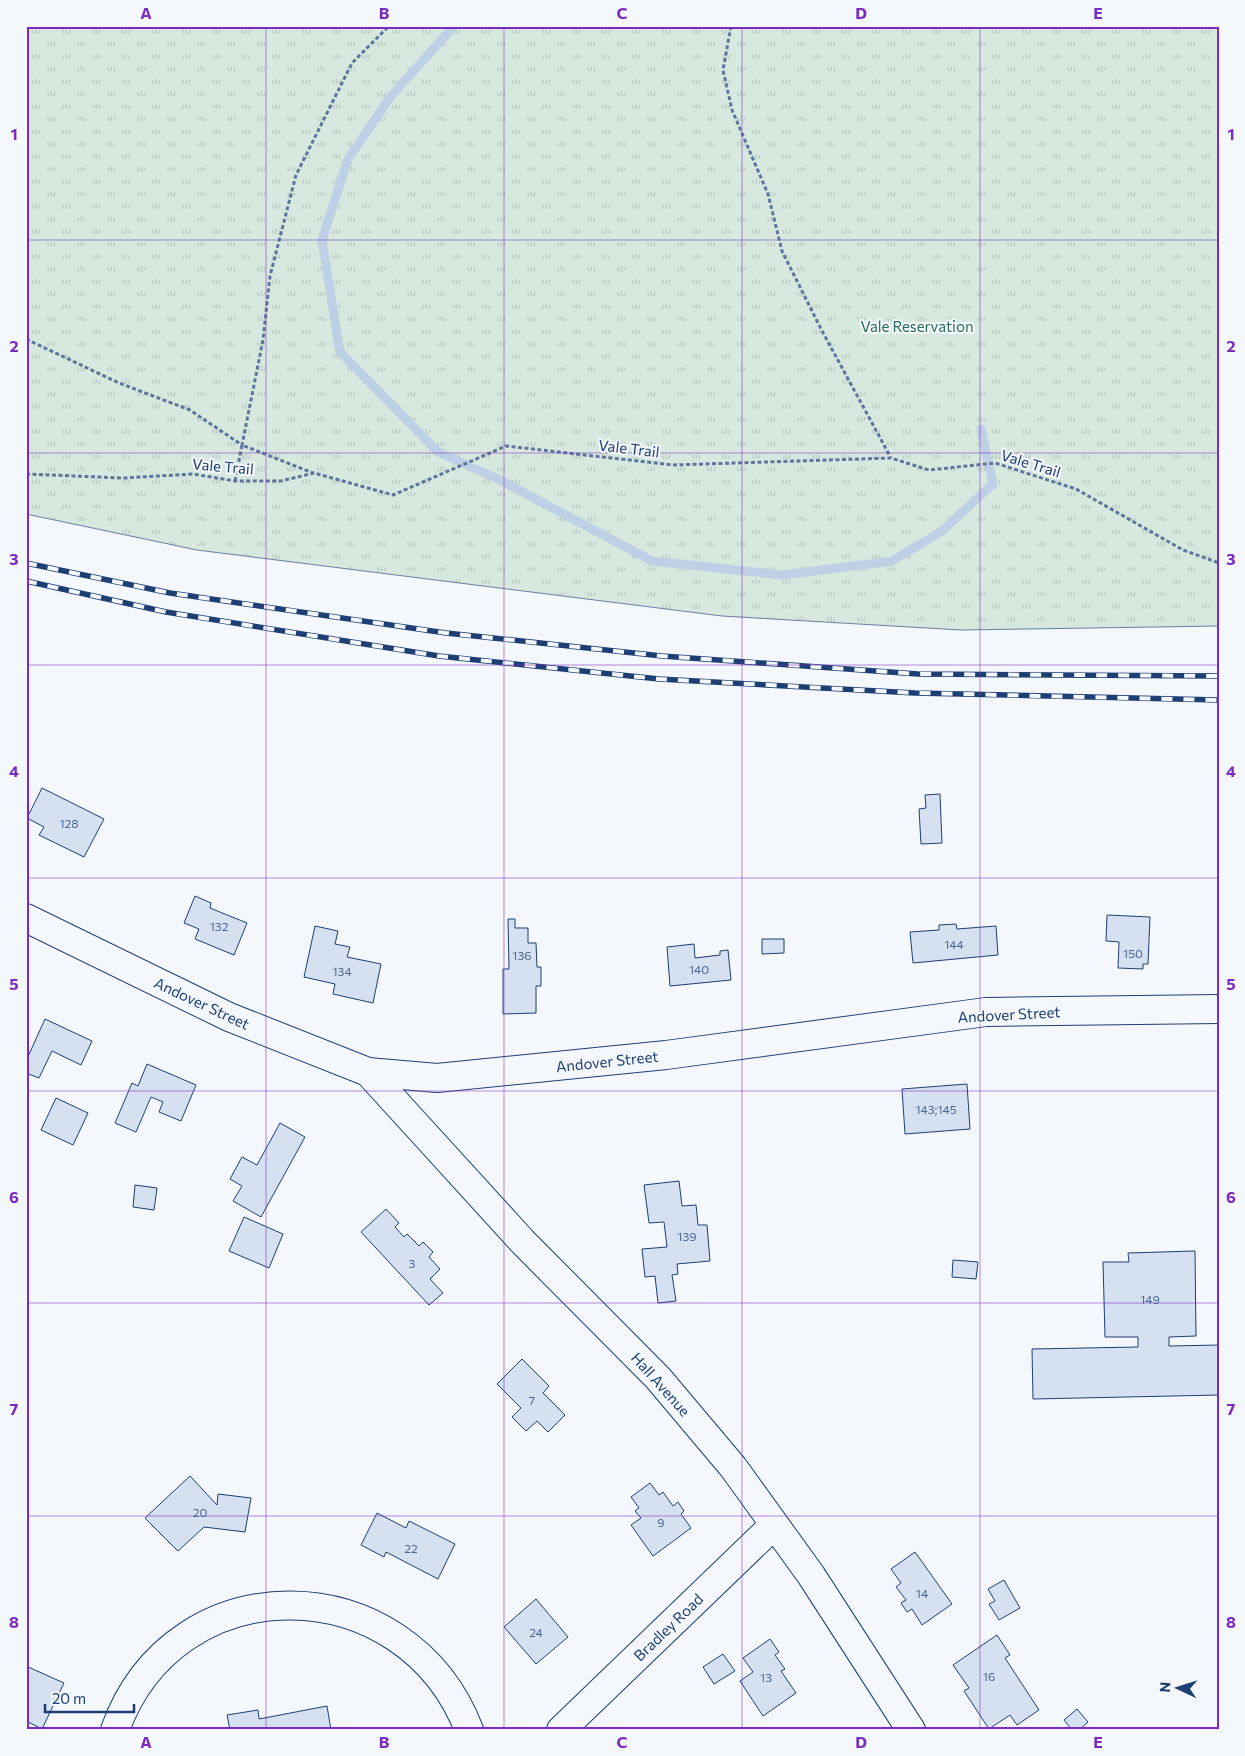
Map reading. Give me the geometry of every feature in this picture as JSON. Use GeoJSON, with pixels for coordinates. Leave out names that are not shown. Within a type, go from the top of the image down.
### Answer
{"type":"FeatureCollection","features":[{"type":"Feature","properties":{"kind":"street","name":"Andover Street"},"geometry":{"type":"LineString","coordinates":[[26,918],[229,1017],[368,1072],[437,1078],[666,1055],[986,1012],[1219,1009]]}},
{"type":"Feature","properties":{"kind":"street","name":"Hall Avenue"},"geometry":{"type":"LineString","coordinates":[[368,1072],[522,1241],[658,1378],[733,1467],[811,1575],[911,1730]]}},
{"type":"Feature","properties":{"kind":"street","name":"Bradley Road"},"geometry":{"type":"LineString","coordinates":[[561,1730],[774,1525]]}},
{"type":"Feature","properties":{"kind":"street"},"geometry":{"type":"LineString","coordinates":[[115,1730],[130,1698],[144,1677],[181,1641],[226,1617],[276,1606],[302,1605],[352,1614],[376,1624],[398,1637],[436,1671],[451,1692],[469,1730]]}},
{"type":"Feature","properties":{"kind":"path"},"geometry":{"type":"LineString","coordinates":[[235,481],[263,340],[270,276],[296,175],[352,63],[389,26]]}},
{"type":"Feature","properties":{"kind":"path"},"geometry":{"type":"LineString","coordinates":[[731,26],[724,70],[732,110],[768,194],[782,251],[821,330],[891,458]]}},
{"type":"Feature","properties":{"kind":"path"},"geometry":{"type":"LineString","coordinates":[[26,339],[119,383],[190,410],[242,445],[314,473]]}},
{"type":"Feature","properties":{"kind":"path","name":"Vale Trail"},"geometry":{"type":"LineString","coordinates":[[26,474],[123,478],[193,474],[235,481],[281,481],[314,473],[393,495],[506,446],[674,465],[891,458],[929,470],[995,463],[1076,489],[1183,550],[1219,563]]}},
{"type":"Feature","properties":{"kind":"green space","name":"Vale Reservation"},"geometry":{"type":"Polygon","coordinates":[[[26,26],[1219,26],[1219,626],[961,630],[722,616],[197,550],[26,514],[26,26]]]}},
{"type":"Feature","properties":{"kind":"building"},"geometry":{"type":"Polygon","coordinates":[[[42,788],[104,819],[84,857],[39,835],[44,827],[27,818],[42,788]]]}},
{"type":"Feature","properties":{"kind":"building"},"geometry":{"type":"Polygon","coordinates":[[[940,794],[942,843],[921,844],[919,809],[926,808],[925,795],[940,794]]]}},
{"type":"Feature","properties":{"kind":"building"},"geometry":{"type":"Polygon","coordinates":[[[195,896],[211,903],[210,908],[247,923],[234,955],[195,939],[199,929],[184,923],[195,896]]]}},
{"type":"Feature","properties":{"kind":"building"},"geometry":{"type":"Polygon","coordinates":[[[1107,915],[1150,917],[1148,964],[1143,964],[1143,969],[1118,968],[1119,942],[1106,941],[1107,915]]]}},
{"type":"Feature","properties":{"kind":"building"},"geometry":{"type":"Polygon","coordinates":[[[508,919],[515,919],[515,928],[528,928],[528,943],[536,943],[537,967],[541,967],[541,986],[536,986],[536,1013],[503,1014],[503,969],[509,969],[508,919]]]}},
{"type":"Feature","properties":{"kind":"building"},"geometry":{"type":"Polygon","coordinates":[[[956,924],[957,929],[996,926],[998,955],[913,963],[910,932],[939,930],[939,925],[956,924]]]}},
{"type":"Feature","properties":{"kind":"building"},"geometry":{"type":"Polygon","coordinates":[[[315,926],[338,931],[335,944],[350,947],[347,957],[381,964],[373,1003],[333,994],[335,984],[304,977],[315,926]]]}},
{"type":"Feature","properties":{"kind":"building"},"geometry":{"type":"Polygon","coordinates":[[[762,939],[784,939],[784,953],[762,954],[762,939]]]}},
{"type":"Feature","properties":{"kind":"building"},"geometry":{"type":"Polygon","coordinates":[[[694,944],[695,958],[720,955],[720,951],[728,950],[731,980],[670,986],[667,947],[694,944]]]}},
{"type":"Feature","properties":{"kind":"building"},"geometry":{"type":"Polygon","coordinates":[[[45,1019],[92,1041],[81,1065],[52,1051],[39,1078],[26,1073],[26,1061],[45,1019]]]}},
{"type":"Feature","properties":{"kind":"building"},"geometry":{"type":"Polygon","coordinates":[[[147,1064],[196,1085],[181,1121],[159,1112],[163,1102],[151,1097],[136,1132],[115,1123],[132,1083],[138,1086],[147,1064]]]}},
{"type":"Feature","properties":{"kind":"building"},"geometry":{"type":"Polygon","coordinates":[[[967,1084],[970,1129],[905,1134],[902,1089],[967,1084]]]}},
{"type":"Feature","properties":{"kind":"building"},"geometry":{"type":"Polygon","coordinates":[[[56,1098],[88,1113],[73,1145],[41,1130],[56,1098]]]}},
{"type":"Feature","properties":{"kind":"building"},"geometry":{"type":"Polygon","coordinates":[[[280,1123],[305,1137],[261,1217],[233,1201],[242,1186],[230,1179],[242,1157],[257,1165],[280,1123]]]}},
{"type":"Feature","properties":{"kind":"building"},"geometry":{"type":"Polygon","coordinates":[[[679,1181],[682,1206],[696,1205],[698,1225],[707,1225],[710,1261],[677,1264],[678,1274],[672,1275],[676,1301],[658,1303],[655,1276],[645,1277],[642,1249],[667,1247],[664,1222],[649,1223],[644,1185],[679,1181]]]}},
{"type":"Feature","properties":{"kind":"building"},"geometry":{"type":"Polygon","coordinates":[[[135,1185],[157,1188],[154,1210],[133,1207],[135,1185]]]}},
{"type":"Feature","properties":{"kind":"building"},"geometry":{"type":"Polygon","coordinates":[[[386,1209],[399,1223],[395,1227],[404,1237],[407,1234],[419,1246],[423,1242],[433,1252],[429,1257],[440,1269],[430,1279],[443,1293],[429,1305],[361,1232],[386,1209]]]}},
{"type":"Feature","properties":{"kind":"building"},"geometry":{"type":"Polygon","coordinates":[[[244,1217],[283,1234],[269,1268],[229,1251],[244,1217]]]}},
{"type":"Feature","properties":{"kind":"building"},"geometry":{"type":"Polygon","coordinates":[[[1195,1251],[1196,1336],[1169,1337],[1169,1346],[1219,1345],[1219,1395],[1033,1399],[1032,1349],[1138,1347],[1138,1337],[1105,1337],[1103,1262],[1129,1262],[1128,1253],[1195,1251]]]}},
{"type":"Feature","properties":{"kind":"building"},"geometry":{"type":"Polygon","coordinates":[[[953,1260],[978,1262],[976,1279],[952,1277],[953,1260]]]}},
{"type":"Feature","properties":{"kind":"building"},"geometry":{"type":"Polygon","coordinates":[[[522,1359],[549,1386],[543,1393],[565,1415],[548,1432],[537,1421],[526,1431],[512,1417],[521,1408],[497,1384],[522,1359]]]}},
{"type":"Feature","properties":{"kind":"building"},"geometry":{"type":"Polygon","coordinates":[[[190,1476],[217,1505],[218,1494],[251,1498],[245,1532],[204,1527],[178,1551],[145,1518],[190,1476]]]}},
{"type":"Feature","properties":{"kind":"building"},"geometry":{"type":"Polygon","coordinates":[[[650,1483],[659,1495],[663,1492],[673,1506],[678,1502],[684,1511],[681,1514],[691,1528],[653,1556],[631,1525],[641,1518],[635,1511],[639,1508],[631,1497],[650,1483]]]}},
{"type":"Feature","properties":{"kind":"building"},"geometry":{"type":"Polygon","coordinates":[[[377,1513],[406,1528],[409,1521],[455,1544],[438,1579],[386,1552],[384,1557],[361,1545],[377,1513]]]}},
{"type":"Feature","properties":{"kind":"building"},"geometry":{"type":"Polygon","coordinates":[[[915,1552],[952,1604],[922,1625],[912,1609],[907,1612],[901,1603],[906,1600],[896,1587],[901,1583],[891,1569],[915,1552]]]}},
{"type":"Feature","properties":{"kind":"building"},"geometry":{"type":"Polygon","coordinates":[[[1004,1580],[1020,1608],[999,1620],[989,1604],[995,1601],[988,1589],[1004,1580]]]}},
{"type":"Feature","properties":{"kind":"building"},"geometry":{"type":"Polygon","coordinates":[[[536,1599],[568,1637],[536,1664],[504,1627],[536,1599]]]}},
{"type":"Feature","properties":{"kind":"building"},"geometry":{"type":"Polygon","coordinates":[[[997,1635],[1010,1655],[1005,1658],[1039,1710],[1017,1725],[1010,1715],[989,1729],[964,1691],[969,1688],[953,1665],[997,1635]]]}},
{"type":"Feature","properties":{"kind":"building"},"geometry":{"type":"Polygon","coordinates":[[[770,1639],[779,1652],[775,1655],[785,1669],[781,1671],[796,1693],[763,1716],[740,1681],[753,1672],[743,1658],[770,1639]]]}},
{"type":"Feature","properties":{"kind":"building"},"geometry":{"type":"Polygon","coordinates":[[[723,1654],[735,1671],[714,1684],[703,1667],[723,1654]]]}},
{"type":"Feature","properties":{"kind":"building"},"geometry":{"type":"Polygon","coordinates":[[[26,1666],[64,1683],[42,1729],[26,1721],[26,1666]]]}},
{"type":"Feature","properties":{"kind":"building"},"geometry":{"type":"Polygon","coordinates":[[[327,1706],[331,1730],[230,1730],[227,1715],[258,1710],[259,1719],[327,1706]]]}},
{"type":"Feature","properties":{"kind":"building"},"geometry":{"type":"Polygon","coordinates":[[[1077,1709],[1088,1722],[1079,1730],[1072,1730],[1064,1720],[1077,1709]]]}},
{"type":"Feature","properties":{"kind":"waterway"},"geometry":{"type":"LineString","coordinates":[[454,26],[391,96],[348,159],[322,240],[340,352],[438,452],[498,479],[652,561],[783,575],[892,561],[942,531],[993,484],[981,429]]}},
{"type":"Feature","properties":{"kind":"railway"},"geometry":{"type":"LineString","coordinates":[[26,563],[170,593],[446,633],[662,656],[918,674],[1219,676]]}},
{"type":"Feature","properties":{"kind":"railway"},"geometry":{"type":"LineString","coordinates":[[26,581],[166,612],[439,656],[659,679],[915,693],[1219,700]]}}]}
